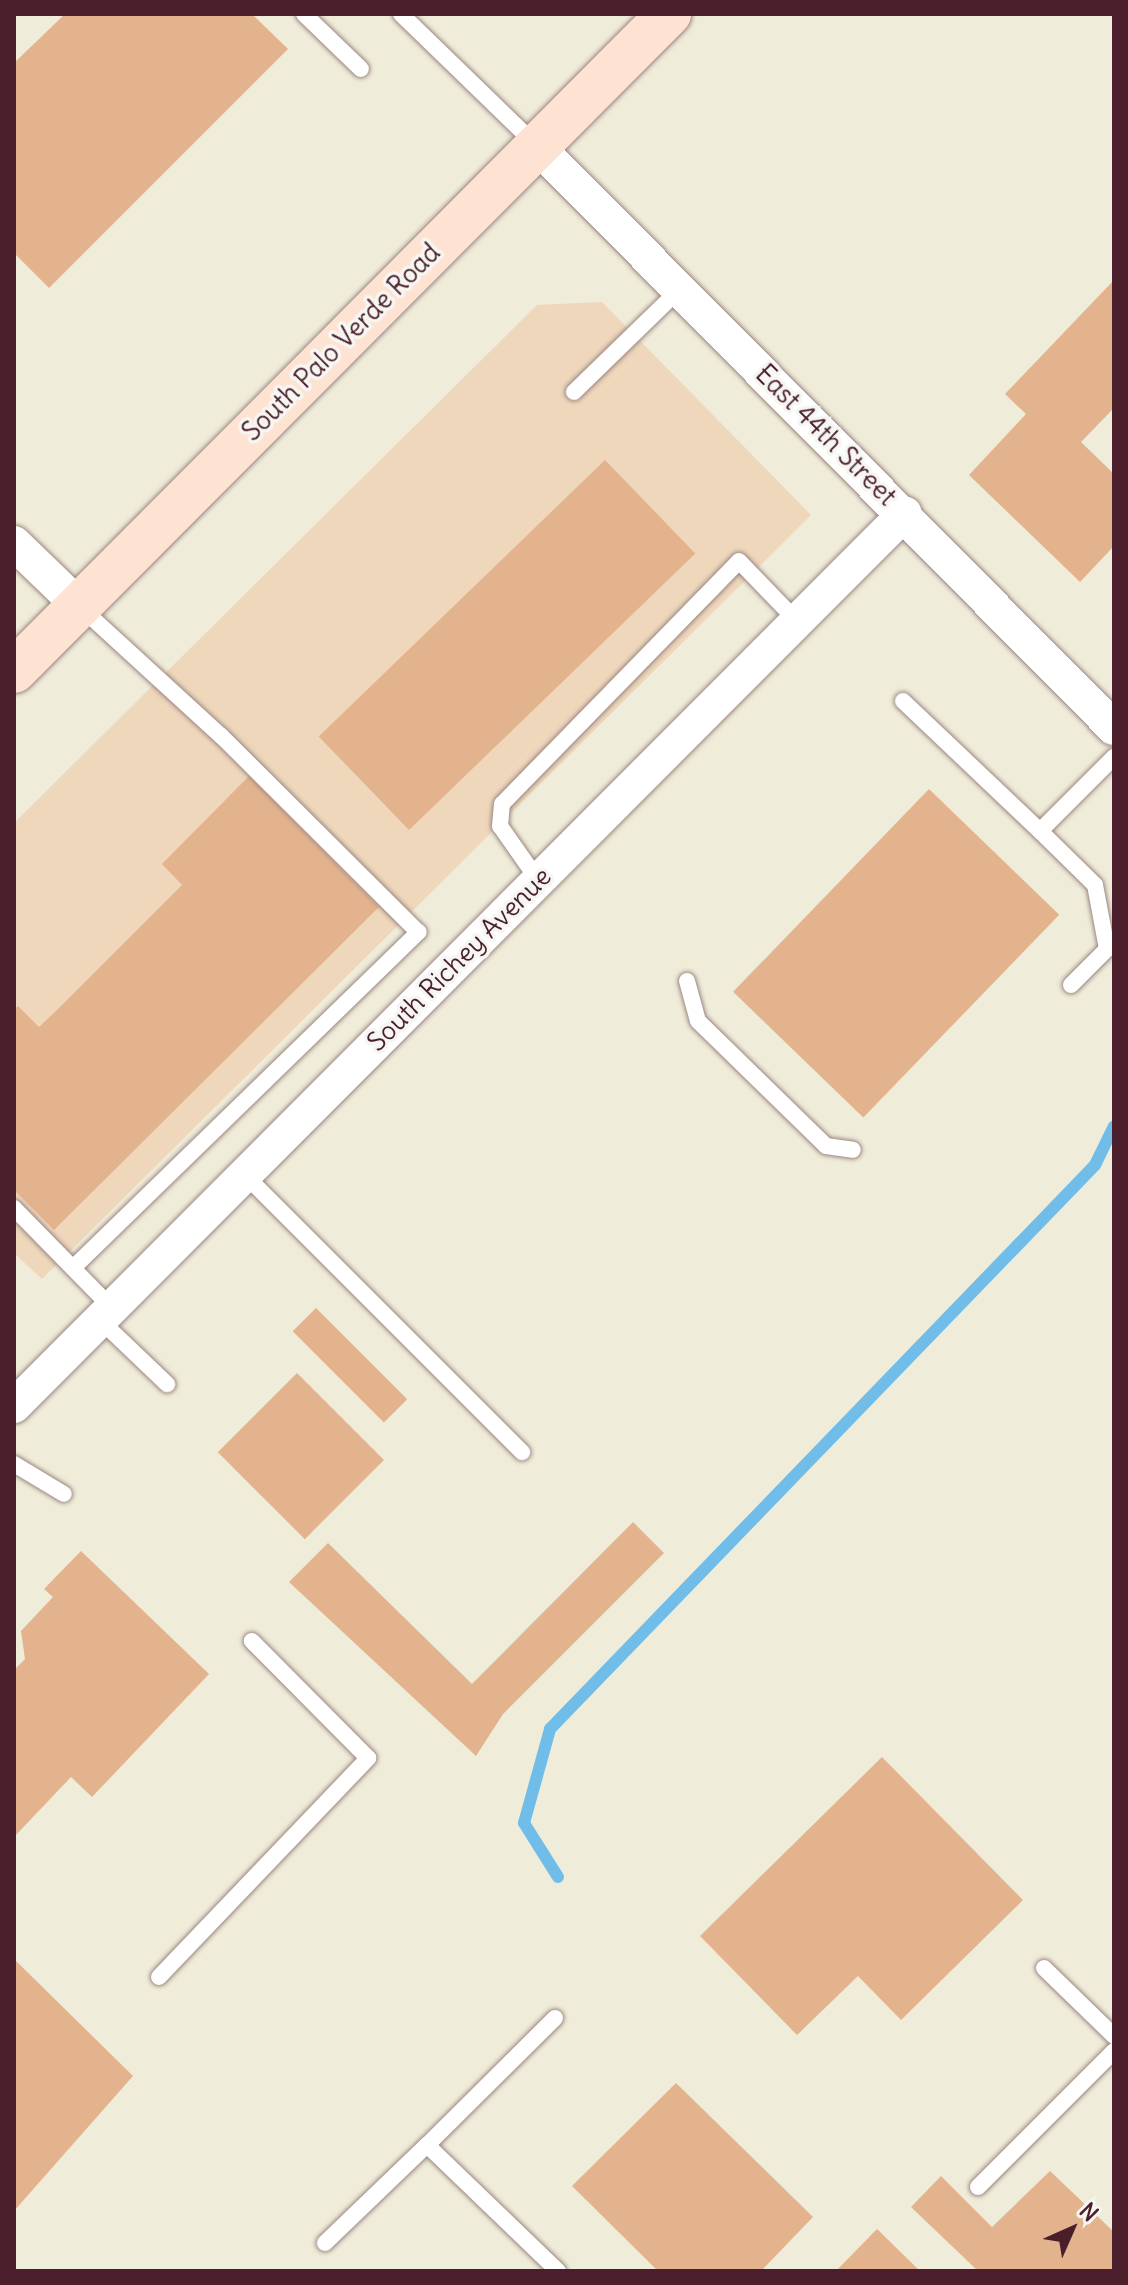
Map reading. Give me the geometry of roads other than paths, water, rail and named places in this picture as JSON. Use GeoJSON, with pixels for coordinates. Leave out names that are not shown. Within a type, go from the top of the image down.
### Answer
{"type":"FeatureCollection","features":[{"type":"Feature","properties":{"kind":"main road","name":"South Palo Verde Road"},"geometry":{"type":"LineString","coordinates":[[14,671],[669,14]]}},
{"type":"Feature","properties":{"kind":"street","name":"East 44th Street"},"geometry":{"type":"LineString","coordinates":[[536,145],[905,513],[1114,728]]}},
{"type":"Feature","properties":{"kind":"street","name":"South Richey Avenue"},"geometry":{"type":"LineString","coordinates":[[14,1406],[905,513]]}},
{"type":"Feature","properties":{"kind":"street"},"geometry":{"type":"LineString","coordinates":[[14,543],[79,606]]}},
{"type":"Feature","properties":{"kind":"lane"},"geometry":{"type":"LineString","coordinates":[[304,14],[361,69]]}},
{"type":"Feature","properties":{"kind":"lane"},"geometry":{"type":"LineString","coordinates":[[401,14],[536,145]]}},
{"type":"Feature","properties":{"kind":"lane"},"geometry":{"type":"LineString","coordinates":[[574,392],[679,290]]}},
{"type":"Feature","properties":{"kind":"lane"},"geometry":{"type":"LineString","coordinates":[[538,880],[500,826],[502,804],[739,561],[797,621]]}},
{"type":"Feature","properties":{"kind":"lane"},"geometry":{"type":"LineString","coordinates":[[73,1268],[418,932],[221,736],[79,606]]}},
{"type":"Feature","properties":{"kind":"lane"},"geometry":{"type":"LineString","coordinates":[[903,701],[1095,885],[1107,949],[1071,985]]}},
{"type":"Feature","properties":{"kind":"lane"},"geometry":{"type":"LineString","coordinates":[[1040,831],[1114,757]]}},
{"type":"Feature","properties":{"kind":"lane"},"geometry":{"type":"LineString","coordinates":[[687,981],[698,1021],[826,1146],[853,1150]]}},
{"type":"Feature","properties":{"kind":"lane"},"geometry":{"type":"LineString","coordinates":[[245,1175],[522,1452]]}},
{"type":"Feature","properties":{"kind":"lane"},"geometry":{"type":"LineString","coordinates":[[14,1208],[73,1268],[106,1314],[167,1384]]}},
{"type":"Feature","properties":{"kind":"lane"},"geometry":{"type":"LineString","coordinates":[[14,1464],[64,1494]]}},
{"type":"Feature","properties":{"kind":"lane"},"geometry":{"type":"LineString","coordinates":[[159,1977],[368,1758],[252,1641]]}},
{"type":"Feature","properties":{"kind":"lane"},"geometry":{"type":"LineString","coordinates":[[1044,1968],[1114,2036]]}},
{"type":"Feature","properties":{"kind":"lane"},"geometry":{"type":"LineString","coordinates":[[325,2243],[555,2018]]}},
{"type":"Feature","properties":{"kind":"lane"},"geometry":{"type":"LineString","coordinates":[[978,2187],[1114,2051]]}},
{"type":"Feature","properties":{"kind":"lane"},"geometry":{"type":"LineString","coordinates":[[427,2145],[558,2271]]}},
{"type":"Feature","properties":{"kind":"waterway"},"geometry":{"type":"LineString","coordinates":[[558,1877],[524,1823],[550,1729],[1095,1165],[1114,1126]]}}]}
